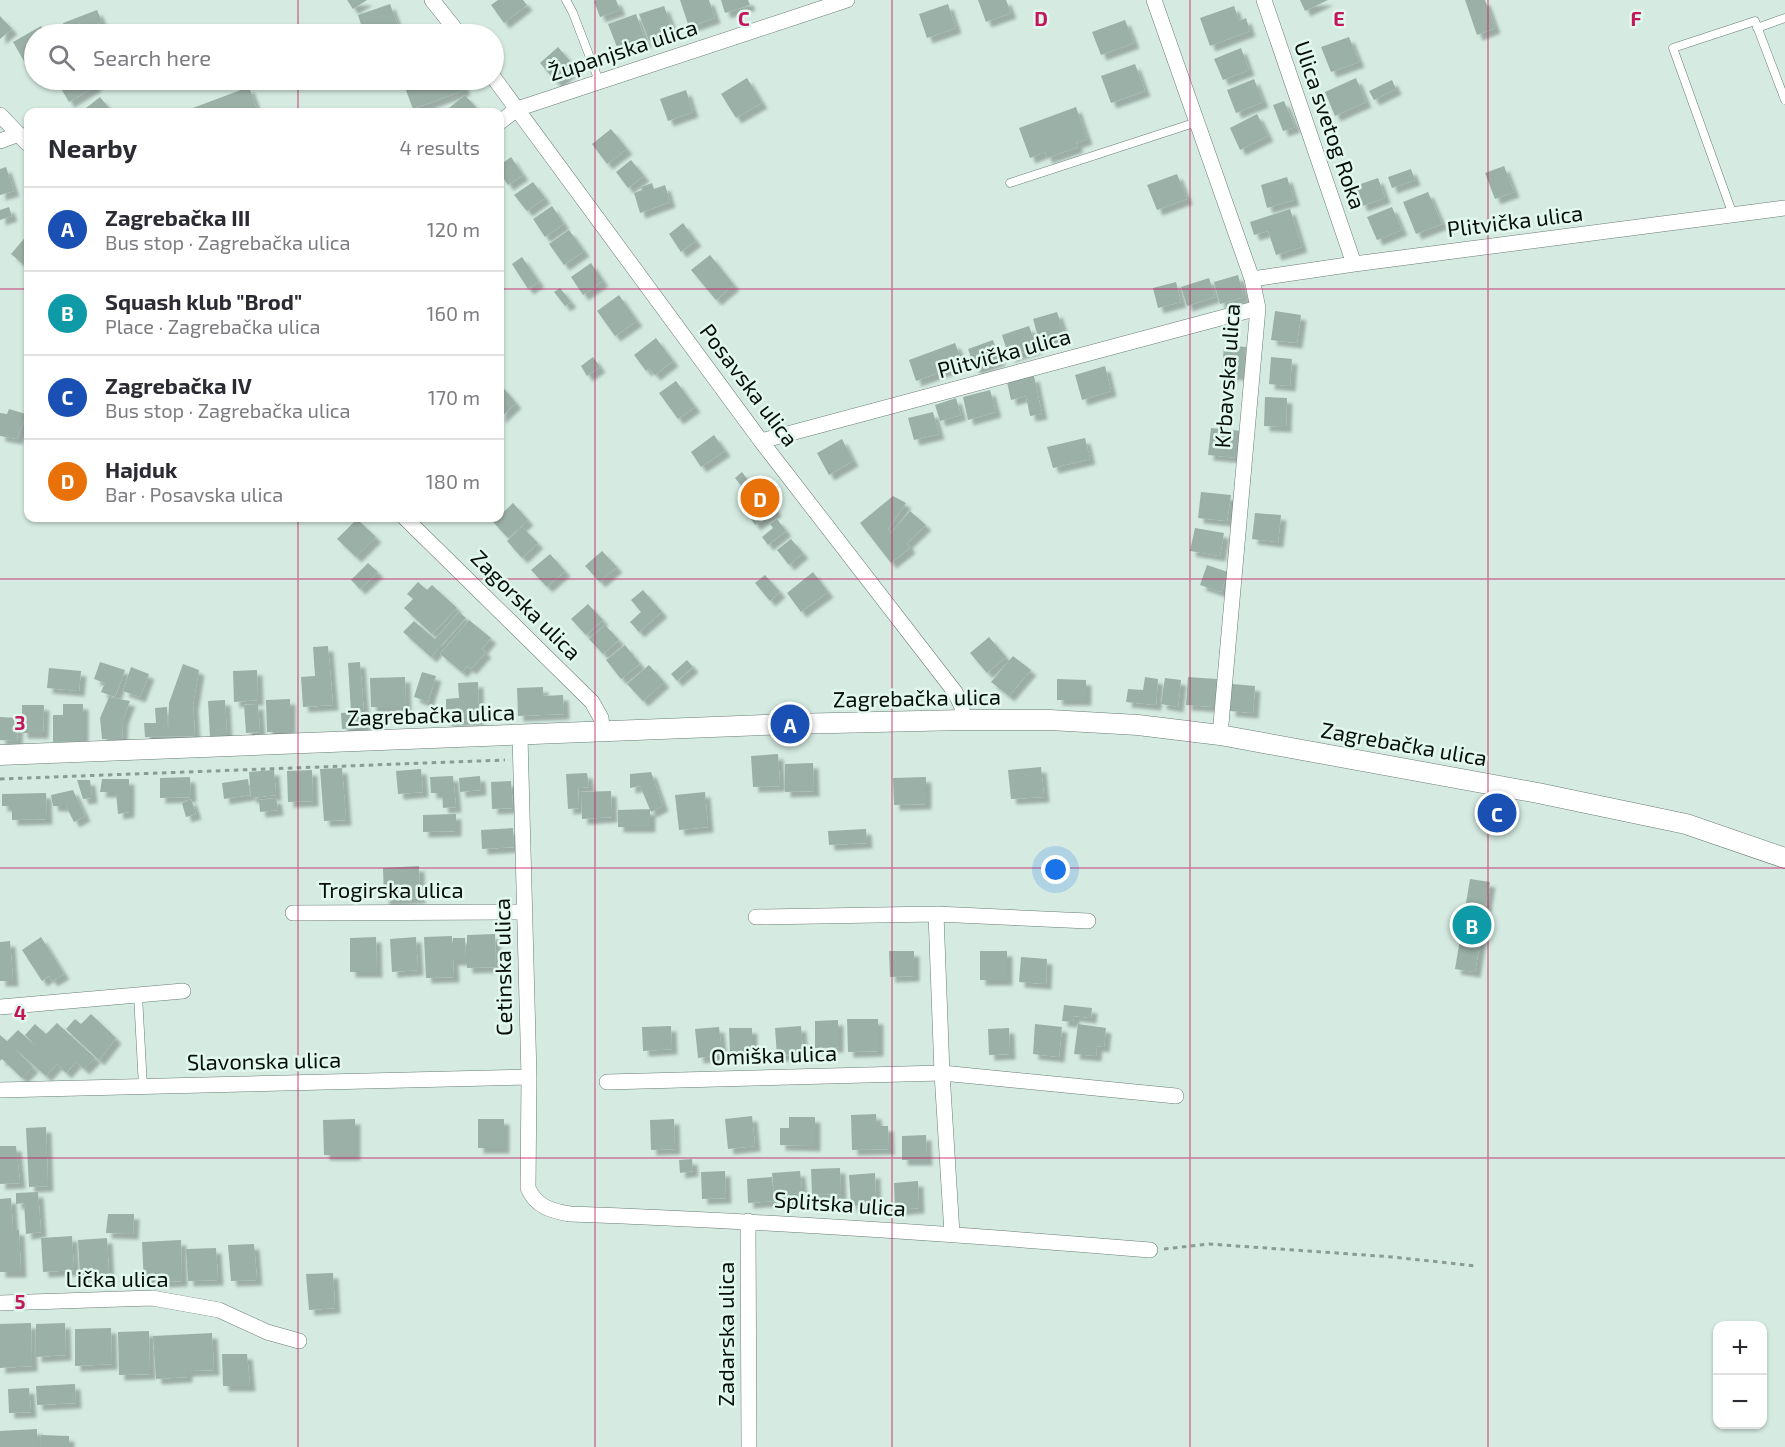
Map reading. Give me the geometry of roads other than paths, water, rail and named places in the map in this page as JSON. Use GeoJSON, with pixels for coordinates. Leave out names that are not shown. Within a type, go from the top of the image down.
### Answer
{"type":"FeatureCollection","features":[{"type":"Feature","properties":{"kind":"main road","name":"Zagrebačka ulica"},"geometry":{"type":"LineString","coordinates":[[0,755],[790,724],[1050,720],[1138,725],[1220,735],[1538,793],[1686,824],[1785,858]]}},
{"type":"Feature","properties":{"kind":"street"},"geometry":{"type":"LineString","coordinates":[[432,0],[451,24]]}},
{"type":"Feature","properties":{"kind":"street","name":"Županjska ulica"},"geometry":{"type":"LineString","coordinates":[[504,120],[517,109],[847,0]]}},
{"type":"Feature","properties":{"kind":"street","name":"Krbavska ulica"},"geometry":{"type":"LineString","coordinates":[[1154,0],[1252,279],[1258,308],[1220,735]]}},
{"type":"Feature","properties":{"kind":"street","name":"Ulica svetog Roka"},"geometry":{"type":"LineString","coordinates":[[1264,0],[1354,264]]}},
{"type":"Feature","properties":{"kind":"street","name":"Posavska ulica"},"geometry":{"type":"LineString","coordinates":[[503,90],[761,441],[955,692],[962,708],[963,720]]}},
{"type":"Feature","properties":{"kind":"street"},"geometry":{"type":"LineString","coordinates":[[0,115],[24,139]]}},
{"type":"Feature","properties":{"kind":"street"},"geometry":{"type":"LineString","coordinates":[[0,141],[24,139]]}},
{"type":"Feature","properties":{"kind":"street","name":"Plitvička ulica"},"geometry":{"type":"LineString","coordinates":[[1252,279],[1785,208]]}},
{"type":"Feature","properties":{"kind":"street","name":"Plitvička ulica"},"geometry":{"type":"LineString","coordinates":[[761,441],[1258,308]]}},
{"type":"Feature","properties":{"kind":"street","name":"Zagorska ulica"},"geometry":{"type":"LineString","coordinates":[[409,522],[592,702],[601,718],[603,733]]}},
{"type":"Feature","properties":{"kind":"street","name":"Cetinska ulica"},"geometry":{"type":"LineString","coordinates":[[520,736],[529,1077],[528,1188],[532,1197]]}},
{"type":"Feature","properties":{"kind":"street","name":"Trogirska ulica"},"geometry":{"type":"LineString","coordinates":[[293,913],[525,912]]}},
{"type":"Feature","properties":{"kind":"street"},"geometry":{"type":"LineString","coordinates":[[756,917],[936,914],[1088,921]]}},
{"type":"Feature","properties":{"kind":"street"},"geometry":{"type":"LineString","coordinates":[[936,914],[942,1073],[952,1234]]}},
{"type":"Feature","properties":{"kind":"street"},"geometry":{"type":"LineString","coordinates":[[0,1007],[183,991]]}},
{"type":"Feature","properties":{"kind":"street","name":"Omiška ulica"},"geometry":{"type":"LineString","coordinates":[[607,1082],[942,1073],[1176,1096]]}},
{"type":"Feature","properties":{"kind":"street","name":"Slavonska ulica"},"geometry":{"type":"LineString","coordinates":[[0,1090],[529,1077]]}},
{"type":"Feature","properties":{"kind":"street","name":"Splitska ulica"},"geometry":{"type":"LineString","coordinates":[[532,1197],[553,1211],[570,1214],[748,1221],[1150,1250]]}},
{"type":"Feature","properties":{"kind":"street","name":"Zadarska ulica"},"geometry":{"type":"LineString","coordinates":[[748,1221],[749,1447]]}},
{"type":"Feature","properties":{"kind":"street","name":"Lička ulica"},"geometry":{"type":"LineString","coordinates":[[0,1303],[153,1298],[219,1310],[267,1332],[299,1341]]}},
{"type":"Feature","properties":{"kind":"lane"},"geometry":{"type":"LineString","coordinates":[[566,0],[599,81]]}},
{"type":"Feature","properties":{"kind":"lane"},"geometry":{"type":"LineString","coordinates":[[1757,28],[1785,18]]}},
{"type":"Feature","properties":{"kind":"lane"},"geometry":{"type":"LineString","coordinates":[[1734,215],[1673,48],[1755,21],[1785,100]]}},
{"type":"Feature","properties":{"kind":"lane"},"geometry":{"type":"LineString","coordinates":[[1010,183],[1197,122]]}},
{"type":"Feature","properties":{"kind":"lane"},"geometry":{"type":"LineString","coordinates":[[138,995],[143,1087]]}},
{"type":"Feature","properties":{"kind":"place","name":"Hajduk"},"geometry":{"type":"Point","coordinates":[760,498]}},
{"type":"Feature","properties":{"kind":"place","name":"Zagrebačka III"},"geometry":{"type":"Point","coordinates":[790,724]}},
{"type":"Feature","properties":{"kind":"place","name":"Zagrebačka IV"},"geometry":{"type":"Point","coordinates":[1497,813]}},
{"type":"Feature","properties":{"kind":"place","name":"Squash klub \"Brod\""},"geometry":{"type":"Point","coordinates":[1472,925]}}]}
